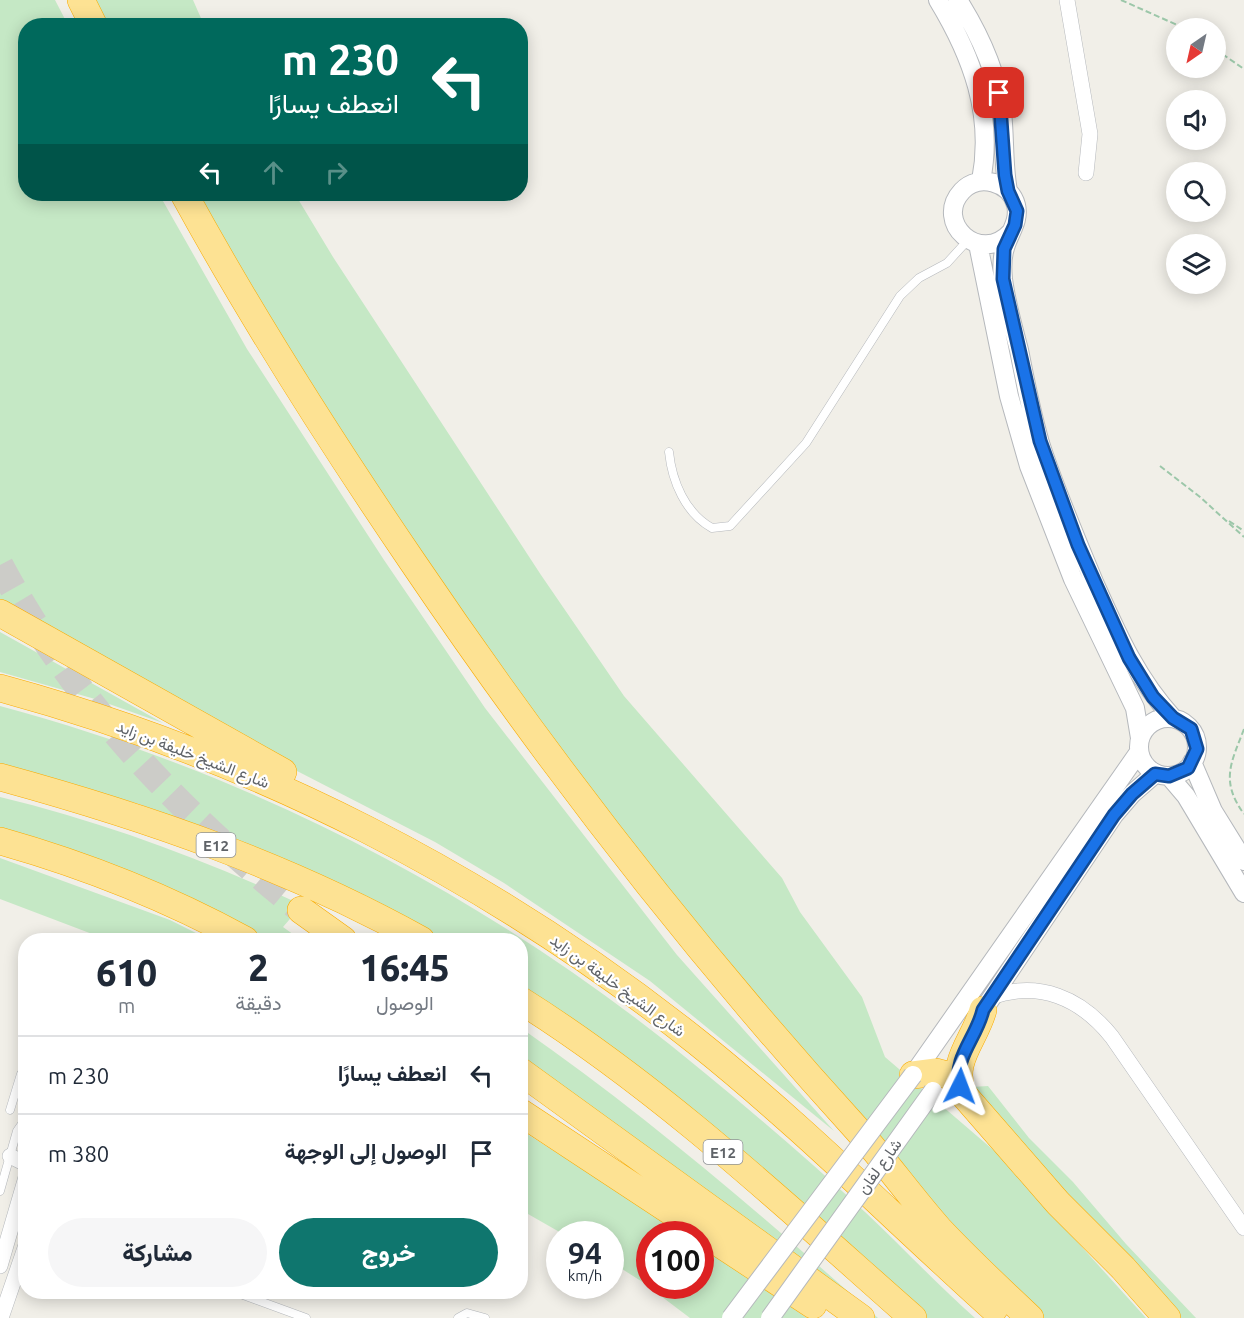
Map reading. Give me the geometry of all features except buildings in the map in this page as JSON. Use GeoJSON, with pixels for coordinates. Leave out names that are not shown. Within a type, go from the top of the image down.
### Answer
{"type":"FeatureCollection","features":[{"type":"Feature","properties":{"kind":"highway"},"geometry":{"type":"LineString","coordinates":[[81,0],[90,18]]}},
{"type":"Feature","properties":{"kind":"highway"},"geometry":{"type":"LineString","coordinates":[[188,201],[260,327],[338,452],[460,633],[558,768],[760,1022],[871,1145],[940,1230],[1030,1318]]}},
{"type":"Feature","properties":{"kind":"highway"},"geometry":{"type":"LineString","coordinates":[[0,613],[314,789],[420,855]]}},
{"type":"Feature","properties":{"kind":"highway","name":"شارع الشيخ خليفة بن زايد"},"geometry":{"type":"LineString","coordinates":[[0,688],[109,721],[235,768],[420,855],[552,936],[699,1044],[797,1128],[1004,1318]]}},
{"type":"Feature","properties":{"kind":"highway","name":"E12"},"geometry":{"type":"LineString","coordinates":[[0,777],[152,821],[235,852],[322,890],[407,933]]}},
{"type":"Feature","properties":{"kind":"highway"},"geometry":{"type":"LineString","coordinates":[[0,841],[102,875],[180,908],[231,933]]}},
{"type":"Feature","properties":{"kind":"highway"},"geometry":{"type":"LineString","coordinates":[[301,910],[333,933]]}},
{"type":"Feature","properties":{"kind":"highway"},"geometry":{"type":"LineString","coordinates":[[987,1003],[975,1033],[959,1062],[937,1080],[968,1101],[1000,1134],[1058,1203],[1123,1268],[1167,1318]]}},
{"type":"Feature","properties":{"kind":"highway","name":"E12"},"geometry":{"type":"LineString","coordinates":[[528,1005],[593,1049],[666,1104],[913,1318]]}},
{"type":"Feature","properties":{"kind":"highway"},"geometry":{"type":"LineString","coordinates":[[528,1077],[861,1318]]}},
{"type":"Feature","properties":{"kind":"highway"},"geometry":{"type":"LineString","coordinates":[[528,1117],[832,1318]]}},
{"type":"Feature","properties":{"kind":"street"},"geometry":{"type":"LineString","coordinates":[[938,0],[965,48],[982,105],[986,142],[981,182]]}},
{"type":"Feature","properties":{"kind":"street"},"geometry":{"type":"LineString","coordinates":[[958,0],[979,35],[995,76],[1002,111],[1008,191],[1017,211],[1004,249],[1003,279],[1043,452],[1078,545],[1129,658],[1146,688],[1173,718],[1186,724],[1194,735],[1197,749],[1192,762],[1183,772],[1162,775],[1132,794],[1114,815],[987,1003]]}},
{"type":"Feature","properties":{"kind":"street"},"geometry":{"type":"LineString","coordinates":[[1067,0],[1090,134],[1086,173]]}},
{"type":"Feature","properties":{"kind":"street"},"geometry":{"type":"LineString","coordinates":[[1008,191],[996,183],[981,182],[967,187],[954,204],[957,227],[973,242],[1007,387],[1029,466],[1073,579],[1135,708],[1139,745],[1144,765],[1162,775],[1186,796],[1244,894]]}},
{"type":"Feature","properties":{"kind":"street"},"geometry":{"type":"LineString","coordinates":[[973,242],[993,244],[1011,232]]}},
{"type":"Feature","properties":{"kind":"street"},"geometry":{"type":"LineString","coordinates":[[937,1080],[1152,722],[1173,718]]}},
{"type":"Feature","properties":{"kind":"street"},"geometry":{"type":"LineString","coordinates":[[1192,762],[1213,810],[1244,861]]}},
{"type":"Feature","properties":{"kind":"street"},"geometry":{"type":"LineString","coordinates":[[987,1003],[1018,990],[1046,991],[1072,1001],[1091,1015],[1112,1037],[1244,1228]]}},
{"type":"Feature","properties":{"kind":"street","name":"شارع لفان"},"geometry":{"type":"LineString","coordinates":[[731,1318],[937,1080]]}},
{"type":"Feature","properties":{"kind":"street","name":"شارع لفان"},"geometry":{"type":"LineString","coordinates":[[770,1318],[937,1080]]}},
{"type":"Feature","properties":{"kind":"street"},"geometry":{"type":"LineString","coordinates":[[10,1156],[18,1160]]}},
{"type":"Feature","properties":{"kind":"street"},"geometry":{"type":"LineString","coordinates":[[0,1266],[3,1245],[18,1201]]}},
{"type":"Feature","properties":{"kind":"street"},"geometry":{"type":"LineString","coordinates":[[1,1318],[18,1268]]}},
{"type":"Feature","properties":{"kind":"lane"},"geometry":{"type":"LineString","coordinates":[[669,452],[673,476],[689,508],[712,528],[730,526],[806,443],[900,296],[919,278],[947,264],[973,242]]}},
{"type":"Feature","properties":{"kind":"lane"},"geometry":{"type":"LineString","coordinates":[[10,1110],[18,1093]]}},
{"type":"Feature","properties":{"kind":"lane"},"geometry":{"type":"LineString","coordinates":[[0,1191],[18,1128]]}},
{"type":"Feature","properties":{"kind":"lane"},"geometry":{"type":"LineString","coordinates":[[254,1299],[306,1318]]}},
{"type":"Feature","properties":{"kind":"lane"},"geometry":{"type":"LineString","coordinates":[[458,1318],[467,1313],[485,1318]]}},
{"type":"Feature","properties":{"kind":"path"},"geometry":{"type":"LineString","coordinates":[[1121,0],[1166,20]]}},
{"type":"Feature","properties":{"kind":"path"},"geometry":{"type":"LineString","coordinates":[[1226,57],[1244,69]]}},
{"type":"Feature","properties":{"kind":"path"},"geometry":{"type":"LineString","coordinates":[[1160,466],[1244,537]]}},
{"type":"Feature","properties":{"kind":"path"},"geometry":{"type":"LineString","coordinates":[[1223,517],[1244,531]]}},
{"type":"Feature","properties":{"kind":"path"},"geometry":{"type":"LineString","coordinates":[[1244,729],[1229,777],[1232,794],[1244,814]]}},
{"type":"Feature","properties":{"kind":"green space"},"geometry":{"type":"Polygon","coordinates":[[[0,0],[55,0],[64,18],[18,18],[18,201],[163,201],[247,349],[384,560],[485,708],[677,955],[834,1131],[650,981],[504,883],[435,842],[231,737],[0,607],[0,581],[6,577],[0,570],[0,0]]]}},
{"type":"Feature","properties":{"kind":"green space"},"geometry":{"type":"Polygon","coordinates":[[[91,0],[193,0],[201,18],[100,18],[91,0]]]}},
{"type":"Feature","properties":{"kind":"green space"},"geometry":{"type":"Polygon","coordinates":[[[198,201],[299,201],[333,257],[541,575],[624,696],[782,878],[800,912],[862,997],[885,1057],[998,1154],[1146,1318],[1042,1318],[822,1089],[446,601],[198,201]]]}},
{"type":"Feature","properties":{"kind":"green space"},"geometry":{"type":"Polygon","coordinates":[[[0,632],[163,723],[95,699],[0,672],[0,632]]]}},
{"type":"Feature","properties":{"kind":"green space"},"geometry":{"type":"Polygon","coordinates":[[[0,706],[96,735],[190,769],[283,808],[373,852],[461,901],[512,933],[430,933],[384,908],[254,847],[139,804],[0,765],[0,706]]]}},
{"type":"Feature","properties":{"kind":"green space"},"geometry":{"type":"Polygon","coordinates":[[[0,797],[116,830],[229,873],[302,905],[283,927],[291,933],[249,933],[196,906],[0,833],[0,797]]]}},
{"type":"Feature","properties":{"kind":"green space"},"geometry":{"type":"Polygon","coordinates":[[[0,858],[170,920],[196,933],[90,933],[0,899],[0,858]]]}},
{"type":"Feature","properties":{"kind":"green space"},"geometry":{"type":"Polygon","coordinates":[[[528,943],[627,1012],[767,1125],[846,1194],[975,1318],[927,1318],[730,1145],[679,1103],[528,991],[528,943]]]}},
{"type":"Feature","properties":{"kind":"green space"},"geometry":{"type":"Polygon","coordinates":[[[528,1033],[614,1096],[704,1168],[878,1318],[872,1318],[528,1070],[528,1033]]]}},
{"type":"Feature","properties":{"kind":"green space"},"geometry":{"type":"Polygon","coordinates":[[[988,1086],[1029,1138],[1073,1182],[1126,1244],[1196,1318],[1176,1318],[972,1087],[988,1086]]]}},
{"type":"Feature","properties":{"kind":"green space"},"geometry":{"type":"Polygon","coordinates":[[[528,1134],[664,1221],[636,1221],[636,1278],[624,1270],[624,1221],[546,1221],[546,1224],[528,1214],[528,1134]]]}},
{"type":"Feature","properties":{"kind":"green space"},"geometry":{"type":"Polygon","coordinates":[[[714,1254],[807,1318],[690,1318],[665,1299],[714,1299],[714,1254]]]}},
{"type":"Feature","properties":{"kind":"tunnel"},"geometry":{"type":"LineString","coordinates":[[0,565],[29,615],[61,663],[133,753],[214,835],[301,910]]}},
{"type":"Feature","properties":{"kind":"route"},"geometry":{"type":"LineString","coordinates":[[960,1086],[959,1062],[975,1033],[983,1010],[1114,815],[1122,804],[1155,774],[1169,776],[1183,772],[1196,756],[1197,749],[1191,729],[1180,720],[1173,718],[1153,697],[1129,658],[1078,545],[1040,441],[1003,279],[1004,249],[1015,225],[1017,211],[1013,197],[1008,191],[1005,175],[1004,128],[999,93]]}}]}
